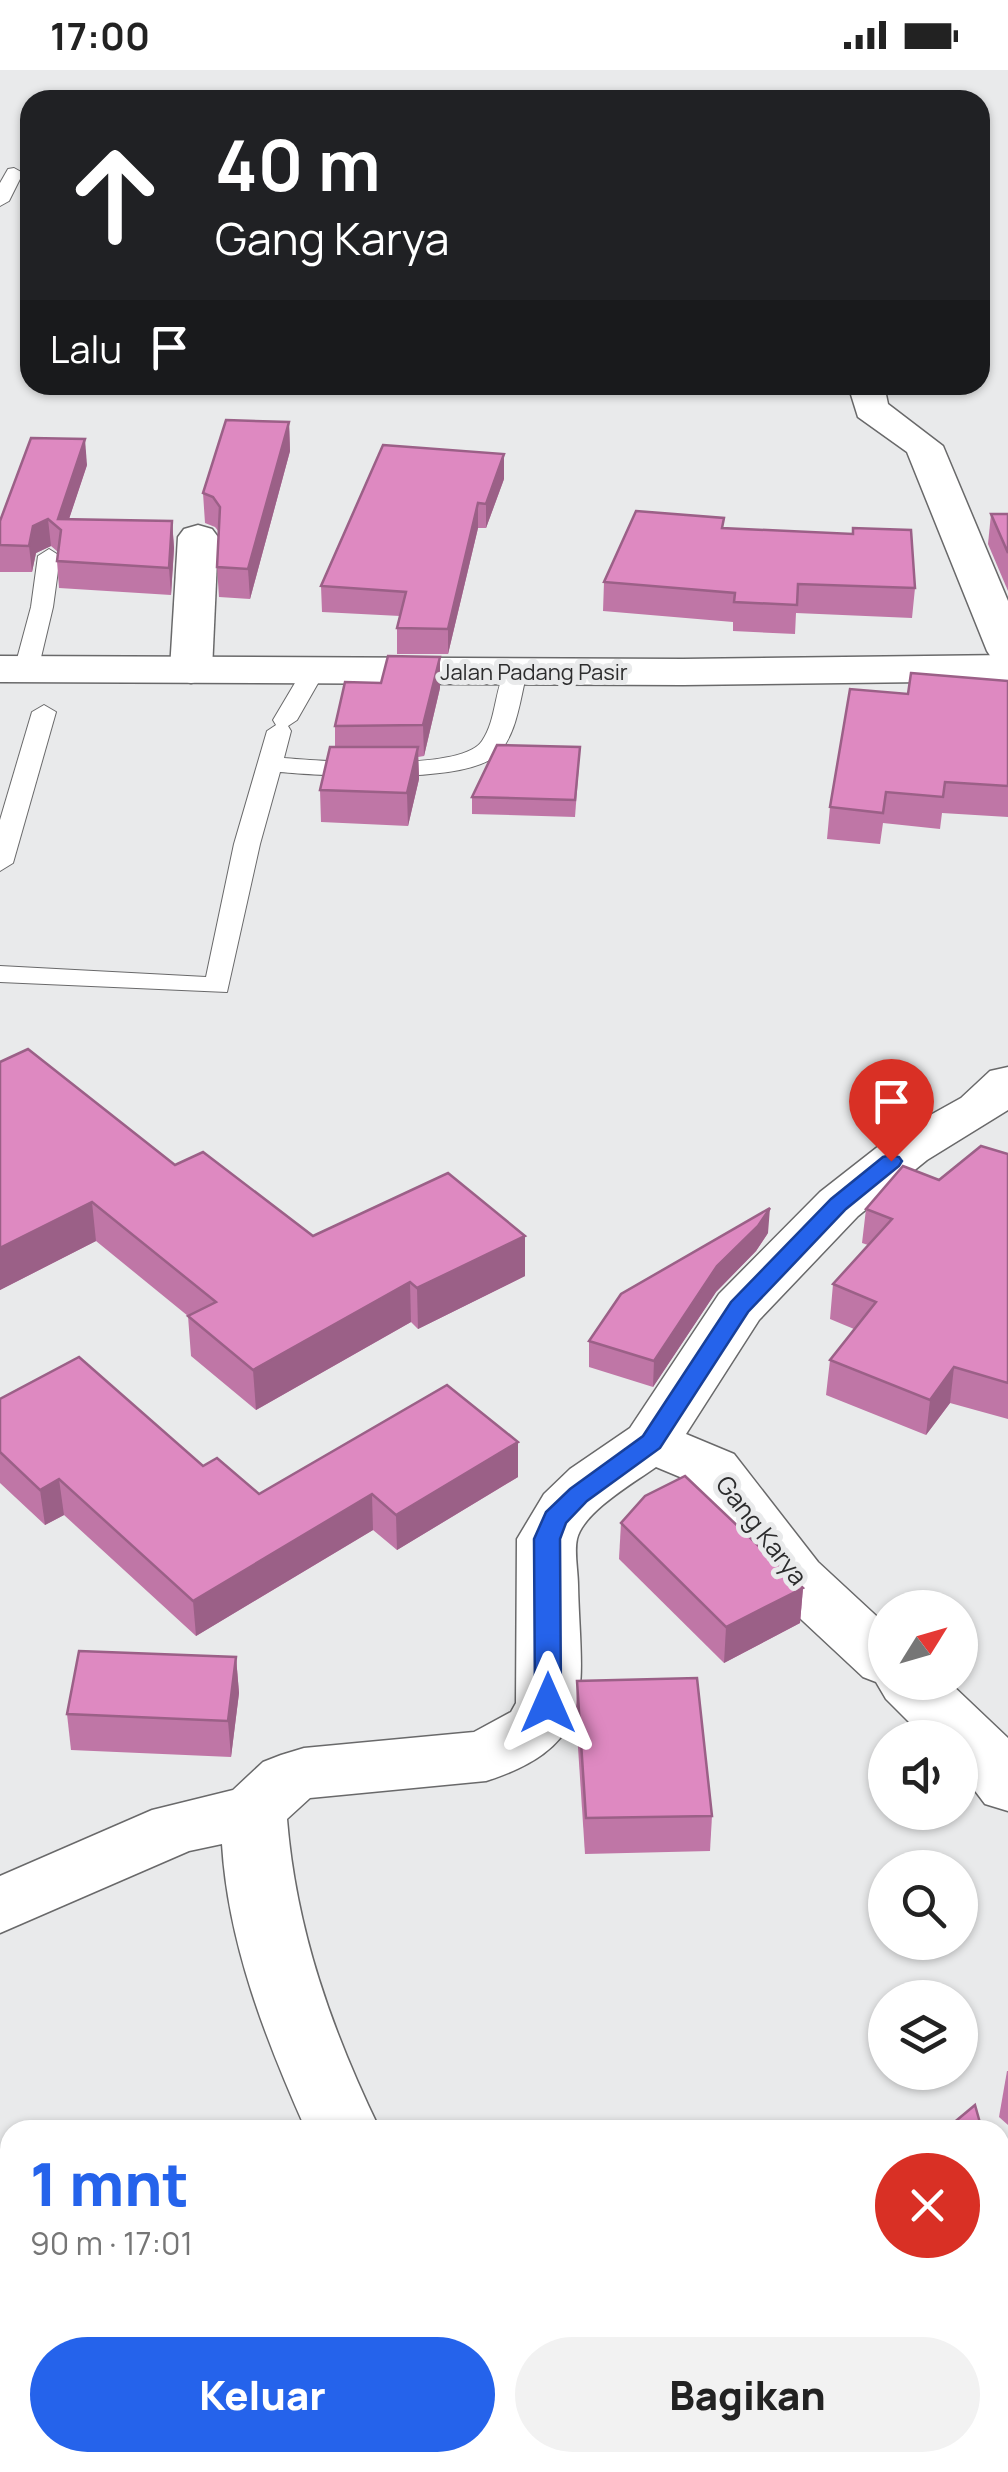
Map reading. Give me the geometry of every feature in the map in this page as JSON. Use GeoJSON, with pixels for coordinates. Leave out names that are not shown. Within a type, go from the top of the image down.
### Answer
{"type":"FeatureCollection","features":[{"type":"Feature","properties":{"kind":"main road"},"geometry":{"type":"LineString","coordinates":[[868,395],[872,409],[924,446],[1008,651]]}},
{"type":"Feature","properties":{"kind":"main road"},"geometry":{"type":"LineString","coordinates":[[190,670],[198,537]]}},
{"type":"Feature","properties":{"kind":"main road","name":"Jalan Padang Pasir"},"geometry":{"type":"LineString","coordinates":[[35,684],[190,670],[1008,668]]}},
{"type":"Feature","properties":{"kind":"main road"},"geometry":{"type":"LineString","coordinates":[[0,1906],[176,1828],[253,1810],[286,1780],[304,1773],[486,1756],[534,1728],[548,1703],[547,1539],[555,1518],[578,1495],[651,1442],[740,1307],[838,1204],[908,1150],[998,1107]]}},
{"type":"Feature","properties":{"kind":"main road","name":"Gang Karya"},"geometry":{"type":"LineString","coordinates":[[651,1442],[713,1468],[796,1578],[868,1645]]}},
{"type":"Feature","properties":{"kind":"main road"},"geometry":{"type":"LineString","coordinates":[[927,1700],[1003,1771]]}},
{"type":"Feature","properties":{"kind":"main road"},"geometry":{"type":"LineString","coordinates":[[253,1810],[254,1860],[266,1924],[317,2075],[338,2120]]}},
{"type":"Feature","properties":{"kind":"lane"},"geometry":{"type":"LineString","coordinates":[[0,201],[14,174]]}},
{"type":"Feature","properties":{"kind":"lane"},"geometry":{"type":"LineString","coordinates":[[3,847],[35,684],[49,556]]}},
{"type":"Feature","properties":{"kind":"lane"},"geometry":{"type":"LineString","coordinates":[[0,974],[218,986],[247,844],[270,764],[282,726],[313,671]]}},
{"type":"Feature","properties":{"kind":"lane"},"geometry":{"type":"LineString","coordinates":[[270,764],[316,768],[458,765],[484,756],[494,742],[515,672]]}},
{"type":"Feature","properties":{"kind":"building"},"geometry":{"type":"Polygon","coordinates":[[[226,420],[289,422],[248,569],[217,567],[220,507],[213,497],[203,493],[226,420]]]}},
{"type":"Feature","properties":{"kind":"building"},"geometry":{"type":"Polygon","coordinates":[[[31,438],[85,439],[58,519],[172,521],[169,568],[57,561],[61,530],[48,519],[33,526],[29,546],[0,545],[0,521],[31,438]]]}},
{"type":"Feature","properties":{"kind":"building"},"geometry":{"type":"Polygon","coordinates":[[[383,445],[504,454],[486,504],[478,503],[448,629],[397,628],[406,592],[321,586],[383,445]]]}},
{"type":"Feature","properties":{"kind":"building"},"geometry":{"type":"Polygon","coordinates":[[[636,511],[724,518],[722,528],[853,534],[853,528],[911,530],[915,588],[798,584],[797,605],[734,602],[735,593],[604,582],[636,511]]]}},
{"type":"Feature","properties":{"kind":"building"},"geometry":{"type":"Polygon","coordinates":[[[991,514],[1008,514],[1008,553],[991,514]]]}},
{"type":"Feature","properties":{"kind":"building"},"geometry":{"type":"Polygon","coordinates":[[[388,656],[440,657],[423,725],[335,726],[345,682],[381,683],[388,656]]]}},
{"type":"Feature","properties":{"kind":"building"},"geometry":{"type":"Polygon","coordinates":[[[911,673],[1008,681],[1008,786],[945,782],[943,797],[886,792],[883,813],[830,807],[850,689],[908,694],[911,673]]]}},
{"type":"Feature","properties":{"kind":"building"},"geometry":{"type":"Polygon","coordinates":[[[497,745],[580,747],[575,800],[472,797],[497,745]]]}},
{"type":"Feature","properties":{"kind":"building"},"geometry":{"type":"Polygon","coordinates":[[[330,747],[418,747],[407,793],[320,790],[330,747]]]}},
{"type":"Feature","properties":{"kind":"building"},"geometry":{"type":"Polygon","coordinates":[[[28,1049],[175,1165],[203,1152],[313,1236],[448,1173],[525,1236],[417,1288],[410,1282],[253,1370],[188,1316],[216,1302],[92,1202],[0,1248],[0,1062],[28,1049]]]}},
{"type":"Feature","properties":{"kind":"building"},"geometry":{"type":"Polygon","coordinates":[[[981,1146],[1008,1154],[1008,1383],[954,1367],[930,1400],[830,1360],[876,1302],[833,1284],[892,1219],[866,1209],[903,1166],[939,1180],[981,1146]]]}},
{"type":"Feature","properties":{"kind":"building"},"geometry":{"type":"Polygon","coordinates":[[[770,1208],[758,1226],[717,1266],[654,1361],[589,1341],[621,1294],[770,1208]]]}},
{"type":"Feature","properties":{"kind":"building"},"geometry":{"type":"Polygon","coordinates":[[[79,1357],[203,1466],[217,1458],[259,1494],[447,1385],[518,1442],[396,1515],[372,1494],[193,1601],[59,1479],[40,1490],[0,1452],[0,1399],[79,1357]]]}},
{"type":"Feature","properties":{"kind":"building"},"geometry":{"type":"Polygon","coordinates":[[[685,1476],[803,1588],[726,1627],[621,1523],[645,1496],[685,1476]]]}},
{"type":"Feature","properties":{"kind":"building"},"geometry":{"type":"Polygon","coordinates":[[[79,1651],[236,1657],[228,1721],[67,1714],[79,1651]]]}},
{"type":"Feature","properties":{"kind":"building"},"geometry":{"type":"Polygon","coordinates":[[[697,1678],[712,1816],[586,1818],[577,1681],[697,1678]]]}},
{"type":"Feature","properties":{"kind":"building"},"geometry":{"type":"Polygon","coordinates":[[[975,2105],[979,2120],[957,2120],[975,2105]]]}},
{"type":"Feature","properties":{"kind":"route"},"geometry":{"type":"LineString","coordinates":[[548,1703],[547,1539],[555,1518],[566,1504],[651,1442],[752,1292],[838,1204],[891,1161]]}}]}
